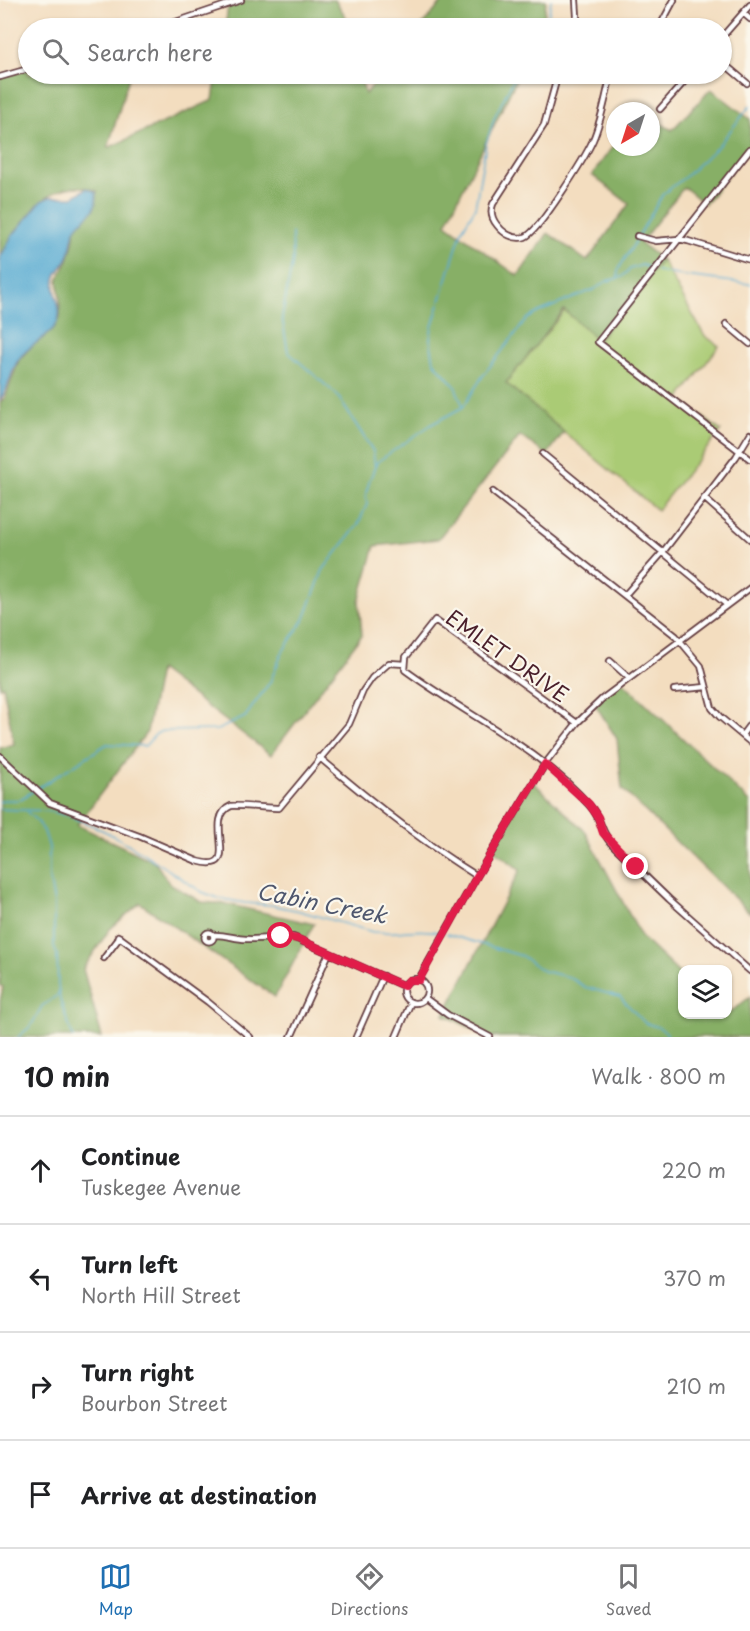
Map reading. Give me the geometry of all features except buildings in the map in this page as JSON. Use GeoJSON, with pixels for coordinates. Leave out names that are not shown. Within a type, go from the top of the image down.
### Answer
{"type":"FeatureCollection","features":[{"type":"Feature","properties":{"kind":"street"},"geometry":{"type":"LineString","coordinates":[[188,18],[241,0]]}},
{"type":"Feature","properties":{"kind":"street"},"geometry":{"type":"LineString","coordinates":[[576,0],[576,18]]}},
{"type":"Feature","properties":{"kind":"street"},"geometry":{"type":"LineString","coordinates":[[664,18],[674,0]]}},
{"type":"Feature","properties":{"kind":"street"},"geometry":{"type":"LineString","coordinates":[[732,26],[750,5]]}},
{"type":"Feature","properties":{"kind":"street"},"geometry":{"type":"LineString","coordinates":[[743,13],[750,19]]}},
{"type":"Feature","properties":{"kind":"street"},"geometry":{"type":"LineString","coordinates":[[732,70],[747,83]]}},
{"type":"Feature","properties":{"kind":"street"},"geometry":{"type":"LineString","coordinates":[[0,77],[18,72]]}},
{"type":"Feature","properties":{"kind":"street"},"geometry":{"type":"LineString","coordinates":[[555,84],[544,125],[491,210],[498,227],[507,235],[515,238],[523,238],[534,230],[590,146],[596,133],[608,84]]}},
{"type":"Feature","properties":{"kind":"street"},"geometry":{"type":"LineString","coordinates":[[660,110],[682,84]]}},
{"type":"Feature","properties":{"kind":"street"},"geometry":{"type":"LineString","coordinates":[[750,149],[598,342],[750,459]]}},
{"type":"Feature","properties":{"kind":"street"},"geometry":{"type":"LineString","coordinates":[[637,236],[656,241],[679,239],[750,260]]}},
{"type":"Feature","properties":{"kind":"street"},"geometry":{"type":"LineString","coordinates":[[726,324],[750,344]]}},
{"type":"Feature","properties":{"kind":"street"},"geometry":{"type":"LineString","coordinates":[[625,595],[663,552],[750,434]]}},
{"type":"Feature","properties":{"kind":"street"},"geometry":{"type":"LineString","coordinates":[[543,454],[727,605]]}},
{"type":"Feature","properties":{"kind":"street"},"geometry":{"type":"LineString","coordinates":[[493,492],[680,640],[701,666],[712,708],[750,742]]}},
{"type":"Feature","properties":{"kind":"street"},"geometry":{"type":"LineString","coordinates":[[704,498],[750,539]]}},
{"type":"Feature","properties":{"kind":"street"},"geometry":{"type":"LineString","coordinates":[[419,980],[477,876],[545,764],[577,723],[602,699],[750,588]]}},
{"type":"Feature","properties":{"kind":"street","name":"EMLET DRIVE"},"geometry":{"type":"LineString","coordinates":[[405,664],[406,657],[435,620],[577,723]]}},
{"type":"Feature","properties":{"kind":"street"},"geometry":{"type":"LineString","coordinates":[[610,661],[629,678]]}},
{"type":"Feature","properties":{"kind":"street"},"geometry":{"type":"LineString","coordinates":[[0,756],[50,803],[207,864],[220,858],[222,846],[218,826],[227,808],[234,805],[279,808],[319,757],[349,724],[363,691],[372,678],[389,663],[405,664],[405,670],[424,684],[545,764],[589,804],[598,817],[603,833],[636,867],[750,971]]}},
{"type":"Feature","properties":{"kind":"street"},"geometry":{"type":"LineString","coordinates":[[674,690],[706,687]]}},
{"type":"Feature","properties":{"kind":"street"},"geometry":{"type":"LineString","coordinates":[[742,735],[750,724]]}},
{"type":"Feature","properties":{"kind":"street"},"geometry":{"type":"LineString","coordinates":[[319,757],[417,834],[477,876]]}},
{"type":"Feature","properties":{"kind":"street"},"geometry":{"type":"LineString","coordinates":[[213,935],[230,935],[243,939],[293,937],[404,986]]}},
{"type":"Feature","properties":{"kind":"street"},"geometry":{"type":"LineString","coordinates":[[104,958],[119,937],[208,1002],[250,1037]]}},
{"type":"Feature","properties":{"kind":"street"},"geometry":{"type":"LineString","coordinates":[[291,1037],[329,953]]}},
{"type":"Feature","properties":{"kind":"street"},"geometry":{"type":"LineString","coordinates":[[356,1037],[383,976]]}},
{"type":"Feature","properties":{"kind":"street"},"geometry":{"type":"LineString","coordinates":[[409,980],[419,980],[427,987],[425,998],[419,1003],[411,1002],[403,993],[404,986],[409,980]]}},
{"type":"Feature","properties":{"kind":"street"},"geometry":{"type":"LineString","coordinates":[[425,998],[448,1015],[490,1037]]}},
{"type":"Feature","properties":{"kind":"street"},"geometry":{"type":"LineString","coordinates":[[396,1037],[411,1002]]}},
{"type":"Feature","properties":{"kind":"green space"},"geometry":{"type":"Polygon","coordinates":[[[248,0],[335,0],[346,18],[226,18],[228,6],[248,0]]]}},
{"type":"Feature","properties":{"kind":"green space"},"geometry":{"type":"Polygon","coordinates":[[[444,0],[546,0],[544,18],[429,18],[444,0]]]}},
{"type":"Feature","properties":{"kind":"green space"},"geometry":{"type":"Polygon","coordinates":[[[18,72],[18,84],[127,84],[108,148],[213,100],[215,84],[362,84],[365,94],[374,84],[514,84],[446,224],[518,276],[548,233],[587,261],[629,204],[592,175],[606,156],[660,156],[660,123],[672,130],[711,89],[750,119],[750,147],[705,204],[684,187],[640,243],[662,260],[598,340],[564,310],[506,383],[564,432],[547,455],[520,436],[438,539],[375,546],[359,601],[362,635],[271,755],[159,670],[147,732],[77,825],[155,862],[169,883],[201,902],[226,904],[314,924],[275,997],[140,903],[109,930],[83,969],[102,1037],[0,1037],[0,1001],[3,987],[0,985],[0,748],[14,744],[3,686],[0,687],[0,402],[5,398],[19,360],[34,343],[51,331],[60,317],[58,280],[68,260],[75,227],[94,207],[97,191],[80,187],[64,189],[50,196],[27,218],[0,261],[0,78],[18,72]]]}},
{"type":"Feature","properties":{"kind":"green space"},"geometry":{"type":"Polygon","coordinates":[[[662,260],[704,335],[719,346],[679,399],[721,431],[657,510],[505,383],[565,310],[598,340],[662,260]]]}},
{"type":"Feature","properties":{"kind":"green space"},"geometry":{"type":"Polygon","coordinates":[[[621,680],[750,802],[750,913],[622,789],[617,739],[593,701],[621,680]]]}},
{"type":"Feature","properties":{"kind":"green space"},"geometry":{"type":"Polygon","coordinates":[[[531,780],[585,831],[642,938],[678,972],[678,1019],[732,1019],[732,1011],[750,997],[750,1037],[489,1037],[444,1015],[520,870],[490,847],[531,780]]]}},
{"type":"Feature","properties":{"kind":"water"},"geometry":{"type":"Polygon","coordinates":[[[87,188],[96,192],[95,206],[75,230],[68,257],[56,276],[55,288],[59,319],[53,329],[19,359],[0,400],[0,258],[12,236],[41,201],[50,197],[73,197],[87,188]]]}},
{"type":"Feature","properties":{"kind":"waterway"},"geometry":{"type":"LineString","coordinates":[[548,18],[551,0]]}},
{"type":"Feature","properties":{"kind":"waterway"},"geometry":{"type":"LineString","coordinates":[[463,406],[455,386],[434,362],[430,339],[462,230],[475,208],[486,144],[495,116],[511,84]]}},
{"type":"Feature","properties":{"kind":"waterway"},"geometry":{"type":"LineString","coordinates":[[639,235],[663,194],[718,146],[750,106]]}},
{"type":"Feature","properties":{"kind":"waterway"},"geometry":{"type":"LineString","coordinates":[[292,233],[293,259],[282,317],[288,352],[337,395],[373,451],[375,467]]}},
{"type":"Feature","properties":{"kind":"waterway"},"geometry":{"type":"LineString","coordinates":[[618,277],[618,270],[637,239]]}},
{"type":"Feature","properties":{"kind":"waterway"},"geometry":{"type":"LineString","coordinates":[[0,802],[19,800],[107,744],[145,746],[162,731],[217,730],[245,717],[270,682],[283,651],[304,620],[323,570],[358,525],[367,504],[366,493],[377,462],[432,424],[463,407],[484,374],[527,319],[595,289],[607,281],[622,277],[630,269],[642,265],[652,269]]}},
{"type":"Feature","properties":{"kind":"waterway"},"geometry":{"type":"LineString","coordinates":[[657,271],[750,284]]}},
{"type":"Feature","properties":{"kind":"waterway","name":"Cabin Creek"},"geometry":{"type":"LineString","coordinates":[[0,809],[49,811],[83,821],[152,859],[202,892],[218,898],[300,911],[373,932],[434,931],[443,933]]}},
{"type":"Feature","properties":{"kind":"waterway"},"geometry":{"type":"LineString","coordinates":[[27,812],[44,831],[49,847],[49,875],[54,903],[54,947],[57,954],[58,985],[60,1000],[73,1037]]}},
{"type":"Feature","properties":{"kind":"waterway","name":"Cabin Creek"},"geometry":{"type":"LineString","coordinates":[[447,934],[522,956],[543,971],[569,977],[585,987],[620,997],[645,1023],[658,1027],[667,1033],[667,1037]]}},
{"type":"Feature","properties":{"kind":"waterway"},"geometry":{"type":"LineString","coordinates":[[18,1037],[31,1026],[42,1006],[59,994]]}},
{"type":"Feature","properties":{"kind":"route"},"geometry":{"type":"LineString","coordinates":[[281,936],[298,939],[404,986],[409,980],[419,980],[477,876],[545,764],[589,804],[598,817],[603,833],[636,867]]}}]}
